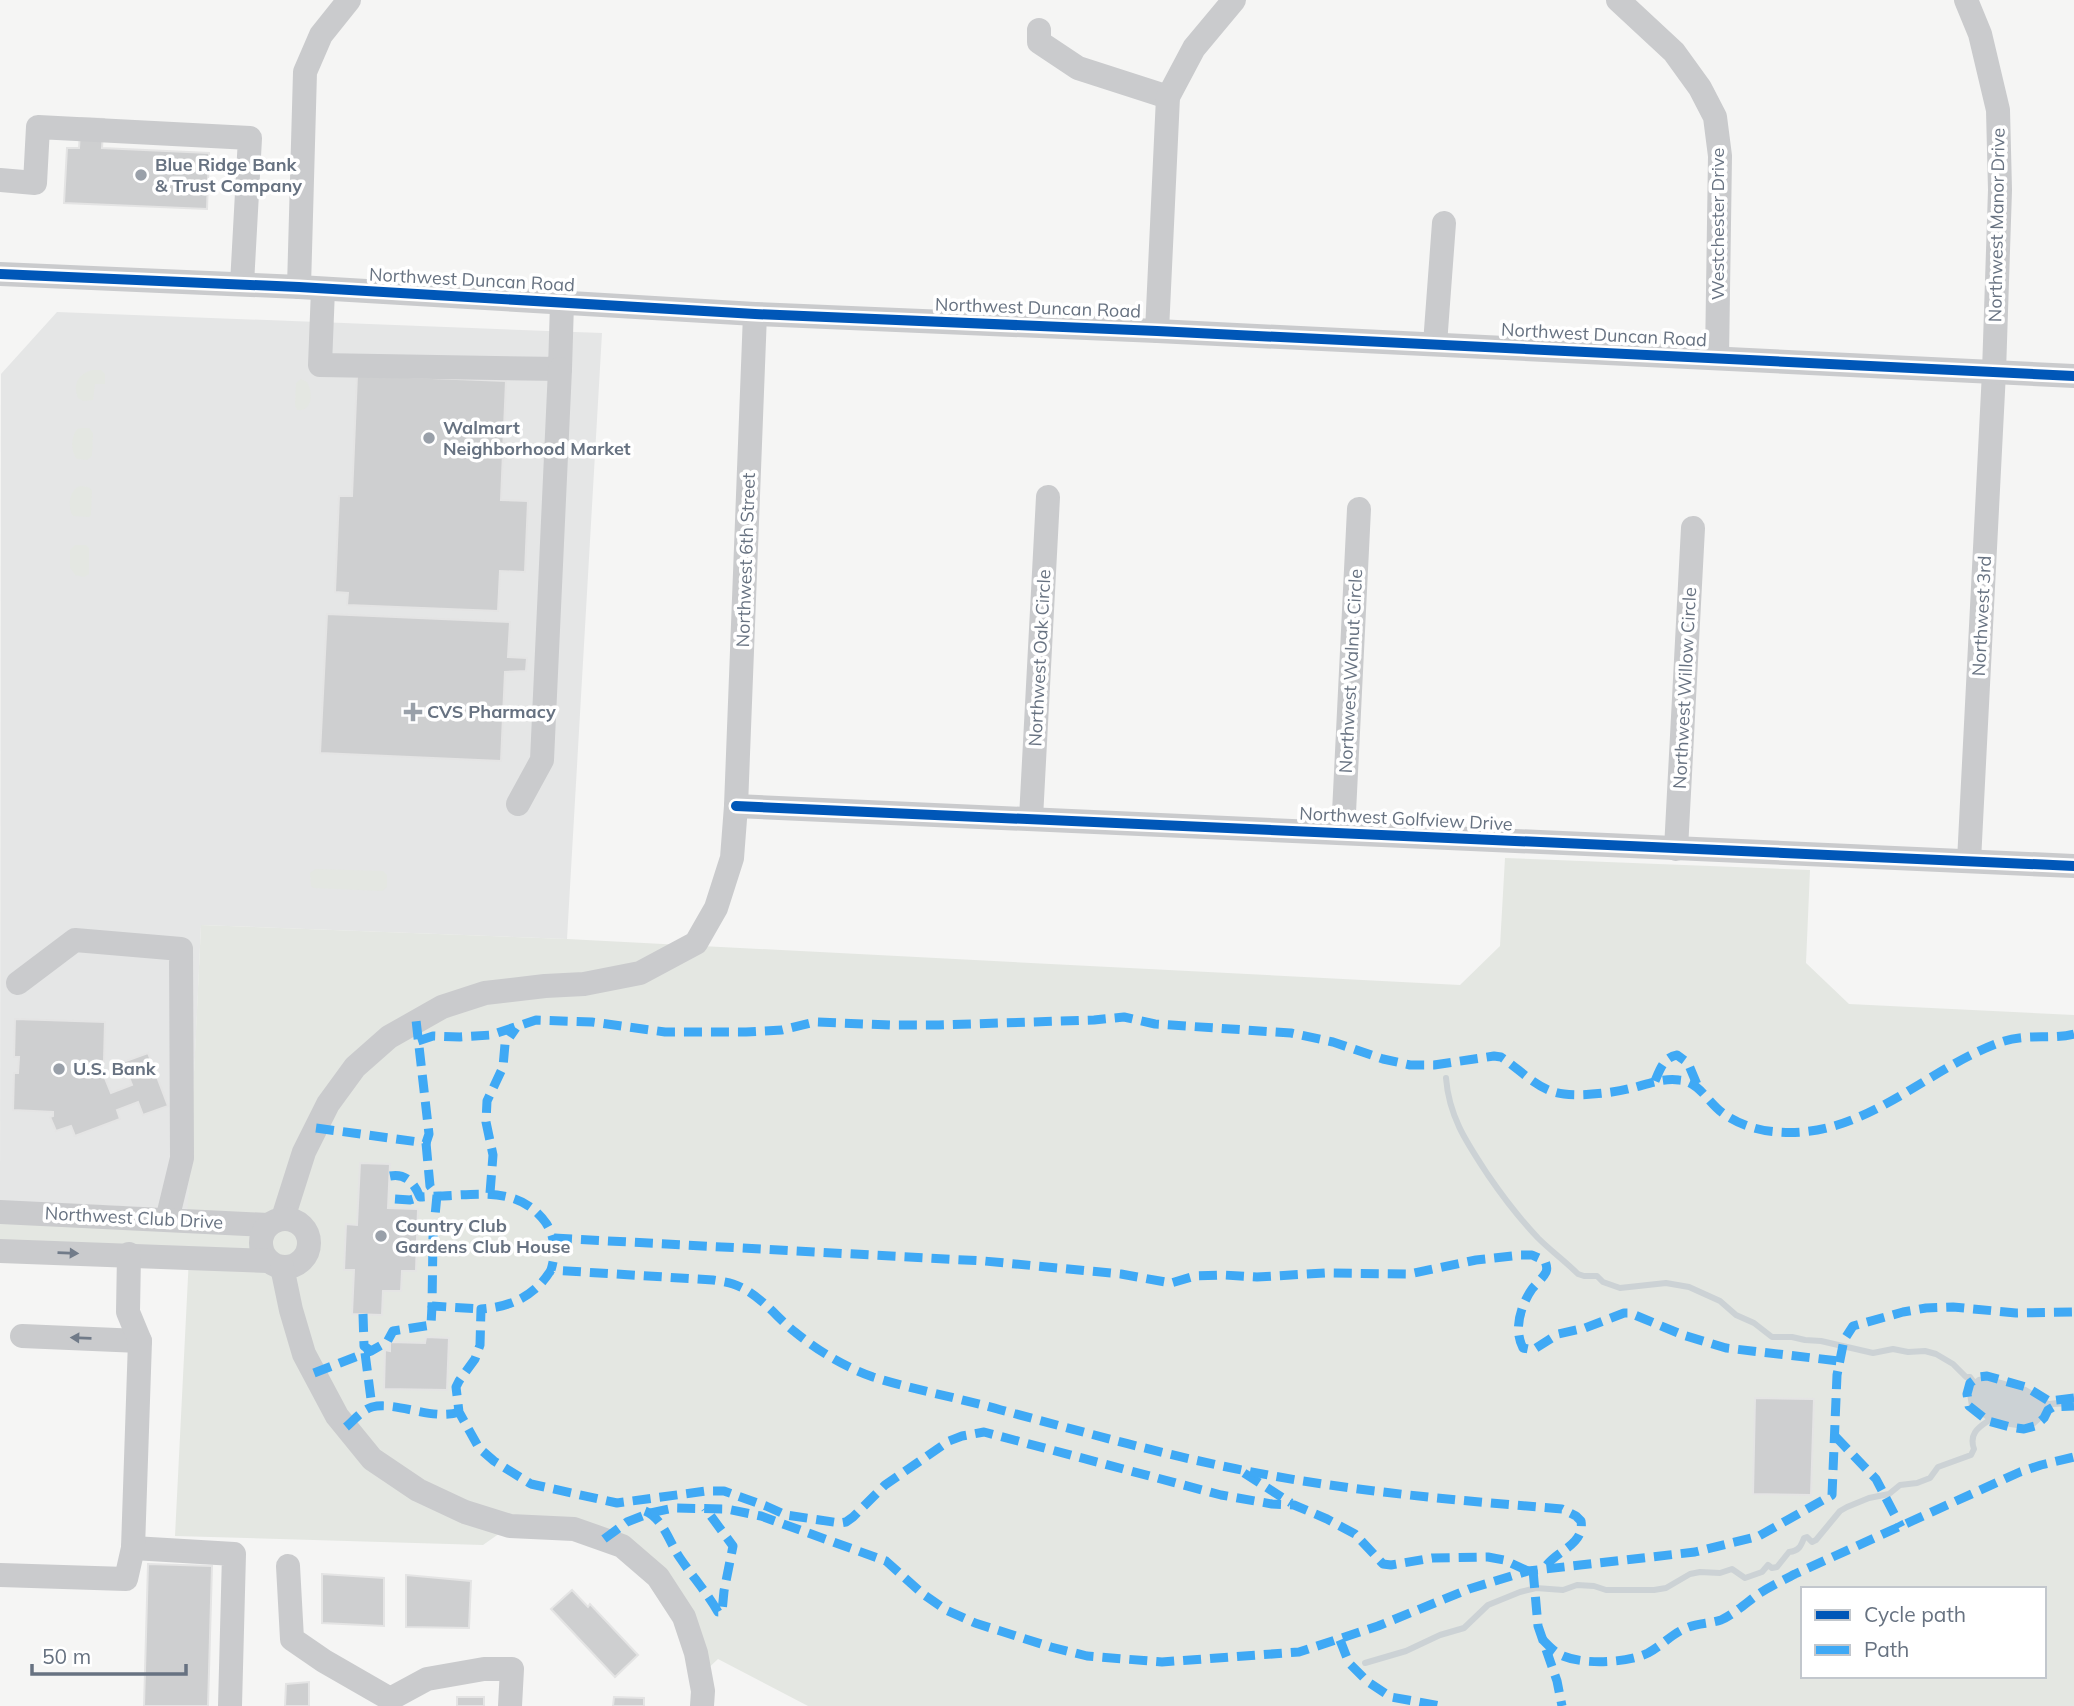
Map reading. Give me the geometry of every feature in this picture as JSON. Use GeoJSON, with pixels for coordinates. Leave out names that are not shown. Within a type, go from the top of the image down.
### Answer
{"type":"FeatureCollection","features":[{"type":"Feature","properties":{"kind":"street"},"geometry":{"type":"LineString","coordinates":[[349,0],[321,36],[305,72],[311,288],[320,365],[560,369]]}},
{"type":"Feature","properties":{"kind":"street"},"geometry":{"type":"LineString","coordinates":[[1157,331],[1168,97],[1194,48],[1234,0]]}},
{"type":"Feature","properties":{"kind":"street","name":"Westchester Drive"},"geometry":{"type":"LineString","coordinates":[[1618,0],[1674,52],[1700,88],[1715,117],[1720,156],[1717,358]]}},
{"type":"Feature","properties":{"kind":"street","name":"Northwest Manor Drive"},"geometry":{"type":"LineString","coordinates":[[1966,0],[1980,34],[1998,110],[2000,190],[1994,372]]}},
{"type":"Feature","properties":{"kind":"street"},"geometry":{"type":"LineString","coordinates":[[1039,30],[1039,42],[1078,68],[1168,97]]}},
{"type":"Feature","properties":{"kind":"street"},"geometry":{"type":"LineString","coordinates":[[0,180],[35,183],[38,127],[250,138],[242,284]]}},
{"type":"Feature","properties":{"kind":"street"},"geometry":{"type":"LineString","coordinates":[[1435,344],[1444,223]]}},
{"type":"Feature","properties":{"kind":"street","name":"Northwest Duncan Road"},"geometry":{"type":"LineString","coordinates":[[0,274],[242,284],[755,314],[2074,376]]}},
{"type":"Feature","properties":{"kind":"street"},"geometry":{"type":"LineString","coordinates":[[519,804],[541,760],[562,303]]}},
{"type":"Feature","properties":{"kind":"street","name":"Northwest 6th Street"},"geometry":{"type":"LineString","coordinates":[[276,1222],[303,1152],[328,1104],[355,1067],[389,1037],[442,1007],[485,993],[584,984],[640,973],[696,943],[716,908],[732,858],[736,806],[755,314]]}},
{"type":"Feature","properties":{"kind":"street","name":"Northwest 3rd"},"geometry":{"type":"LineString","coordinates":[[1969,861],[1994,372]]}},
{"type":"Feature","properties":{"kind":"street","name":"Northwest Oak Circle"},"geometry":{"type":"LineString","coordinates":[[1031,818],[1048,497]]}},
{"type":"Feature","properties":{"kind":"street","name":"Northwest Walnut Circle"},"geometry":{"type":"LineString","coordinates":[[1343,834],[1359,509]]}},
{"type":"Feature","properties":{"kind":"street","name":"Northwest Willow Circle"},"geometry":{"type":"LineString","coordinates":[[1676,849],[1693,528]]}},
{"type":"Feature","properties":{"kind":"street","name":"Northwest Golfview Drive"},"geometry":{"type":"LineString","coordinates":[[736,806],[2074,866]]}},
{"type":"Feature","properties":{"kind":"street"},"geometry":{"type":"LineString","coordinates":[[18,983],[75,940],[181,949],[181,1158],[167,1220]]}},
{"type":"Feature","properties":{"kind":"street","name":"Northwest Club Drive"},"geometry":{"type":"LineString","coordinates":[[0,1212],[276,1222]]}},
{"type":"Feature","properties":{"kind":"street"},"geometry":{"type":"LineString","coordinates":[[291,1220],[304,1229],[316,1245],[298,1264],[290,1267],[275,1264],[263,1254],[261,1239],[276,1222],[291,1220]]}},
{"type":"Feature","properties":{"kind":"street","name":"Northwest Club Drive"},"geometry":{"type":"LineString","coordinates":[[0,1251],[129,1254],[275,1264]]}},
{"type":"Feature","properties":{"kind":"street"},"geometry":{"type":"LineString","coordinates":[[0,1575],[126,1578],[132,1548],[140,1341],[128,1312],[129,1254]]}},
{"type":"Feature","properties":{"kind":"street"},"geometry":{"type":"LineString","coordinates":[[275,1264],[304,1354],[337,1416],[372,1459],[418,1490],[465,1512],[510,1526],[575,1529],[622,1546],[658,1577],[684,1617],[696,1653],[703,1691],[702,1706]]}},
{"type":"Feature","properties":{"kind":"street"},"geometry":{"type":"LineString","coordinates":[[22,1336],[140,1341]]}},
{"type":"Feature","properties":{"kind":"street"},"geometry":{"type":"LineString","coordinates":[[132,1548],[234,1554],[230,1706]]}},
{"type":"Feature","properties":{"kind":"street"},"geometry":{"type":"LineString","coordinates":[[288,1566],[292,1639],[390,1703],[427,1679],[484,1669],[512,1669],[510,1706]]}},
{"type":"Feature","properties":{"kind":"shaded area"},"geometry":{"type":"Polygon","coordinates":[[[57,312],[602,333],[567,939],[201,925],[188,1209],[0,1201],[1,374],[57,312]]]}},
{"type":"Feature","properties":{"kind":"shaded area"},"geometry":{"type":"Polygon","coordinates":[[[92,370],[101,370],[105,374],[105,384],[95,384],[93,400],[83,401],[78,398],[76,384],[80,377],[92,370]]]}},
{"type":"Feature","properties":{"kind":"shaded area"},"geometry":{"type":"Polygon","coordinates":[[[301,379],[307,382],[311,396],[306,408],[297,410],[296,383],[301,379]]]}},
{"type":"Feature","properties":{"kind":"shaded area"},"geometry":{"type":"Polygon","coordinates":[[[89,428],[93,433],[92,456],[87,460],[77,459],[72,448],[75,432],[89,428]]]}},
{"type":"Feature","properties":{"kind":"shaded area"},"geometry":{"type":"Polygon","coordinates":[[[80,486],[92,490],[89,517],[73,516],[71,512],[71,495],[80,486]]]}},
{"type":"Feature","properties":{"kind":"shaded area"},"geometry":{"type":"Polygon","coordinates":[[[75,545],[86,545],[89,548],[89,574],[84,577],[75,575],[70,567],[70,550],[75,545]]]}},
{"type":"Feature","properties":{"kind":"shaded area"},"geometry":{"type":"Polygon","coordinates":[[[1505,858],[1810,870],[1806,963],[1849,1004],[2074,1015],[2074,1706],[808,1706],[718,1659],[700,1676],[696,1653],[622,1546],[510,1526],[483,1545],[175,1536],[189,1257],[0,1259],[0,1215],[187,1221],[201,925],[567,939],[1460,985],[1500,946],[1505,858]]]}},
{"type":"Feature","properties":{"kind":"shaded area"},"geometry":{"type":"Polygon","coordinates":[[[316,869],[383,871],[387,875],[387,887],[382,891],[314,888],[311,886],[310,873],[316,869]]]}},
{"type":"Feature","properties":{"kind":"shaded area"},"geometry":{"type":"Polygon","coordinates":[[[1987,1376],[2026,1387],[2049,1401],[2074,1398],[2074,1406],[2053,1407],[2035,1426],[2024,1429],[1988,1421],[1969,1406],[1967,1394],[1970,1383],[1978,1377],[1987,1376]]]}},
{"type":"Feature","properties":{"kind":"building"},"geometry":{"type":"Polygon","coordinates":[[[81,118],[104,119],[102,148],[209,153],[207,209],[64,203],[67,148],[79,148],[81,118]]]}},
{"type":"Feature","properties":{"kind":"building","name":"Walmart Neighborhood Market"},"geometry":{"type":"Polygon","coordinates":[[[357,375],[506,381],[501,500],[528,501],[525,572],[500,571],[498,611],[347,605],[348,593],[335,592],[339,496],[352,496],[357,375]]]}},
{"type":"Feature","properties":{"kind":"building","name":"CVS Pharmacy"},"geometry":{"type":"Polygon","coordinates":[[[327,614],[510,622],[508,657],[527,658],[526,671],[505,672],[501,761],[320,753],[327,614]]]}},
{"type":"Feature","properties":{"kind":"building"},"geometry":{"type":"Polygon","coordinates":[[[15,1019],[105,1022],[104,1061],[98,1061],[111,1093],[132,1085],[123,1062],[148,1053],[168,1106],[143,1115],[138,1102],[117,1110],[120,1119],[75,1136],[71,1126],[56,1131],[50,1117],[53,1112],[13,1110],[14,1073],[18,1073],[19,1057],[14,1057],[15,1019]]]}},
{"type":"Feature","properties":{"kind":"building","name":"Country Club Gardens Club House"},"geometry":{"type":"Polygon","coordinates":[[[360,1163],[390,1164],[388,1208],[418,1209],[416,1271],[402,1271],[401,1291],[383,1291],[382,1315],[352,1314],[354,1270],[344,1270],[346,1224],[357,1225],[360,1163]]]}},
{"type":"Feature","properties":{"kind":"building"},"geometry":{"type":"Polygon","coordinates":[[[426,1337],[449,1338],[447,1390],[384,1389],[385,1350],[390,1351],[390,1342],[425,1343],[426,1337]]]}},
{"type":"Feature","properties":{"kind":"building"},"geometry":{"type":"Polygon","coordinates":[[[1755,1398],[1814,1399],[1811,1495],[1753,1494],[1755,1398]]]}},
{"type":"Feature","properties":{"kind":"building"},"geometry":{"type":"Polygon","coordinates":[[[148,1564],[212,1566],[208,1706],[144,1706],[148,1564]]]}},
{"type":"Feature","properties":{"kind":"building"},"geometry":{"type":"Polygon","coordinates":[[[322,1574],[384,1578],[384,1626],[322,1623],[322,1574]]]}},
{"type":"Feature","properties":{"kind":"building"},"geometry":{"type":"Polygon","coordinates":[[[406,1575],[471,1581],[469,1628],[406,1627],[406,1575]]]}},
{"type":"Feature","properties":{"kind":"building"},"geometry":{"type":"Polygon","coordinates":[[[572,1590],[588,1607],[590,1604],[638,1655],[615,1677],[551,1609],[572,1590]]]}},
{"type":"Feature","properties":{"kind":"building"},"geometry":{"type":"Polygon","coordinates":[[[309,1682],[309,1706],[285,1706],[286,1684],[309,1682]]]}},
{"type":"Feature","properties":{"kind":"building"},"geometry":{"type":"Polygon","coordinates":[[[457,1697],[484,1697],[484,1706],[457,1706],[457,1697]]]}},
{"type":"Feature","properties":{"kind":"building"},"geometry":{"type":"Polygon","coordinates":[[[614,1697],[644,1698],[644,1706],[613,1706],[614,1697]]]}},
{"type":"Feature","properties":{"kind":"waterway"},"geometry":{"type":"LineString","coordinates":[[1446,1078],[1455,1117],[1466,1141],[1488,1175],[1531,1231],[1578,1274],[1597,1276],[1603,1282],[1620,1288],[1666,1283],[1689,1287],[1720,1301],[1736,1315],[1754,1323],[1772,1337],[1821,1341],[1873,1353],[1893,1349],[1925,1351],[1953,1364],[1973,1381]]}},
{"type":"Feature","properties":{"kind":"waterway"},"geometry":{"type":"LineString","coordinates":[[1365,1663],[1406,1651],[1440,1635],[1464,1628],[1488,1605],[1536,1588],[1563,1590],[1577,1585],[1606,1590],[1654,1590],[1666,1588],[1690,1574],[1700,1572],[1720,1573],[1732,1569],[1745,1578],[1762,1572],[1768,1565],[1777,1567],[1789,1552],[1799,1548],[1804,1538],[1807,1537],[1812,1542],[1816,1540],[1840,1511],[1869,1498],[1889,1494],[1900,1485],[1930,1478],[1938,1467],[1971,1455],[1975,1432],[1988,1421]]}},
{"type":"Feature","properties":{"kind":"marked path"},"geometry":{"type":"LineString","coordinates":[[418,1041],[433,1036],[491,1035],[536,1020],[592,1022],[665,1032],[746,1032],[782,1030],[815,1022],[939,1025],[1124,1017],[1155,1024],[1291,1033],[1333,1042],[1410,1065],[1434,1065],[1501,1057],[1540,1086],[1561,1094],[1604,1093],[1661,1081],[1686,1081],[1724,1114],[1757,1129],[1778,1132],[1809,1131],[1838,1125],[1866,1114],[1946,1068],[2010,1039],[2074,1034]]}},
{"type":"Feature","properties":{"kind":"marked path"},"geometry":{"type":"LineString","coordinates":[[316,1128],[426,1143],[429,1134],[416,1020]]}},
{"type":"Feature","properties":{"kind":"marked path"},"geometry":{"type":"LineString","coordinates":[[490,1193],[493,1155],[486,1122],[487,1101],[503,1067],[505,1044],[516,1028]]}},
{"type":"Feature","properties":{"kind":"marked path"},"geometry":{"type":"LineString","coordinates":[[1655,1081],[1666,1061],[1677,1055],[1688,1063],[1698,1087]]}},
{"type":"Feature","properties":{"kind":"marked path"},"geometry":{"type":"LineString","coordinates":[[426,1143],[430,1186],[437,1195],[433,1237],[432,1306],[481,1309]]}},
{"type":"Feature","properties":{"kind":"marked path"},"geometry":{"type":"LineString","coordinates":[[390,1176],[401,1176],[409,1180],[420,1197],[495,1195],[528,1205],[546,1223],[552,1235],[554,1258],[551,1270]]}},
{"type":"Feature","properties":{"kind":"marked path"},"geometry":{"type":"LineString","coordinates":[[395,1199],[410,1200],[420,1197]]}},
{"type":"Feature","properties":{"kind":"marked path"},"geometry":{"type":"LineString","coordinates":[[554,1238],[984,1261],[1121,1274],[1171,1283],[1195,1276],[1409,1274],[1476,1260],[1532,1255],[1545,1261],[1547,1269],[1528,1295],[1522,1310],[1519,1333],[1523,1348],[1533,1350],[1558,1334],[1630,1313],[1683,1335],[1726,1348],[1839,1361]]}},
{"type":"Feature","properties":{"kind":"marked path"},"geometry":{"type":"LineString","coordinates":[[1528,1571],[1504,1560],[1488,1557],[1432,1558],[1383,1564],[1355,1534],[1294,1505],[1221,1495],[984,1432],[949,1441],[885,1485],[846,1522],[786,1515],[724,1491],[617,1503],[531,1484],[494,1461],[479,1448],[459,1412],[456,1387],[475,1359],[480,1345],[481,1309],[512,1303],[530,1293],[551,1270],[720,1281],[751,1293],[795,1332],[832,1358],[889,1382],[1148,1449],[1277,1477],[1399,1494],[1562,1509],[1581,1521],[1581,1529],[1574,1542],[1544,1569]]}},
{"type":"Feature","properties":{"kind":"marked path"},"geometry":{"type":"LineString","coordinates":[[314,1373],[371,1351],[387,1342],[393,1331],[431,1325],[432,1306]]}},
{"type":"Feature","properties":{"kind":"marked path"},"geometry":{"type":"LineString","coordinates":[[604,1539],[627,1522],[650,1513],[674,1508],[727,1509],[761,1516],[886,1561],[923,1594],[946,1610],[975,1623],[1051,1647],[1087,1656],[1162,1662],[1299,1652],[1378,1626],[1469,1589],[1528,1571],[1695,1552],[1759,1536],[1832,1495],[1837,1375],[1844,1340],[1853,1326],[1926,1308],[1953,1307],[2016,1313],[2074,1312]]}},
{"type":"Feature","properties":{"kind":"marked path"},"geometry":{"type":"LineString","coordinates":[[363,1314],[364,1346],[371,1351]]}},
{"type":"Feature","properties":{"kind":"marked path"},"geometry":{"type":"LineString","coordinates":[[365,1353],[372,1407]]}},
{"type":"Feature","properties":{"kind":"marked path"},"geometry":{"type":"LineString","coordinates":[[2074,1398],[2049,1401],[2026,1387],[1987,1376],[1978,1377],[1970,1383],[1967,1394],[1969,1406],[1988,1421],[2024,1429],[2035,1426],[2053,1407],[2074,1406]]}},
{"type":"Feature","properties":{"kind":"marked path"},"geometry":{"type":"LineString","coordinates":[[346,1427],[372,1407],[392,1407],[438,1414],[459,1412]]}},
{"type":"Feature","properties":{"kind":"marked path"},"geometry":{"type":"LineString","coordinates":[[1835,1436],[1876,1479],[1901,1527]]}},
{"type":"Feature","properties":{"kind":"marked path"},"geometry":{"type":"LineString","coordinates":[[1542,1639],[1563,1656],[1583,1661],[1606,1662],[1648,1653],[1684,1629],[1726,1618],[1762,1592],[1795,1574],[2020,1472],[2074,1457]]}},
{"type":"Feature","properties":{"kind":"marked path"},"geometry":{"type":"LineString","coordinates":[[1244,1473],[1291,1503]]}},
{"type":"Feature","properties":{"kind":"marked path"},"geometry":{"type":"LineString","coordinates":[[645,1511],[657,1519],[680,1558],[718,1612],[722,1612],[733,1546],[705,1508]]}},
{"type":"Feature","properties":{"kind":"marked path"},"geometry":{"type":"LineString","coordinates":[[1533,1570],[1538,1626],[1557,1681],[1562,1706]]}},
{"type":"Feature","properties":{"kind":"marked path"},"geometry":{"type":"LineString","coordinates":[[1340,1640],[1349,1663],[1368,1682],[1391,1697],[1441,1706]]}},
{"type":"Feature","properties":{"kind":"cycle path"},"geometry":{"type":"LineString","coordinates":[[0,274],[299,287],[755,314],[2074,376]]}},
{"type":"Feature","properties":{"kind":"cycle path"},"geometry":{"type":"LineString","coordinates":[[736,806],[2074,866]]}},
{"type":"Feature","properties":{"kind":"place","name":"Blue Ridge Bank & Trust Company"},"geometry":{"type":"Point","coordinates":[141,175]}},
{"type":"Feature","properties":{"kind":"place","name":"Walmart Neighborhood Market"},"geometry":{"type":"Point","coordinates":[429,438]}},
{"type":"Feature","properties":{"kind":"place","name":"CVS Pharmacy"},"geometry":{"type":"Point","coordinates":[413,712]}},
{"type":"Feature","properties":{"kind":"place","name":"U.S. Bank"},"geometry":{"type":"Point","coordinates":[59,1069]}},
{"type":"Feature","properties":{"kind":"place","name":"Country Club Gardens Club House"},"geometry":{"type":"Point","coordinates":[381,1236]}}]}
